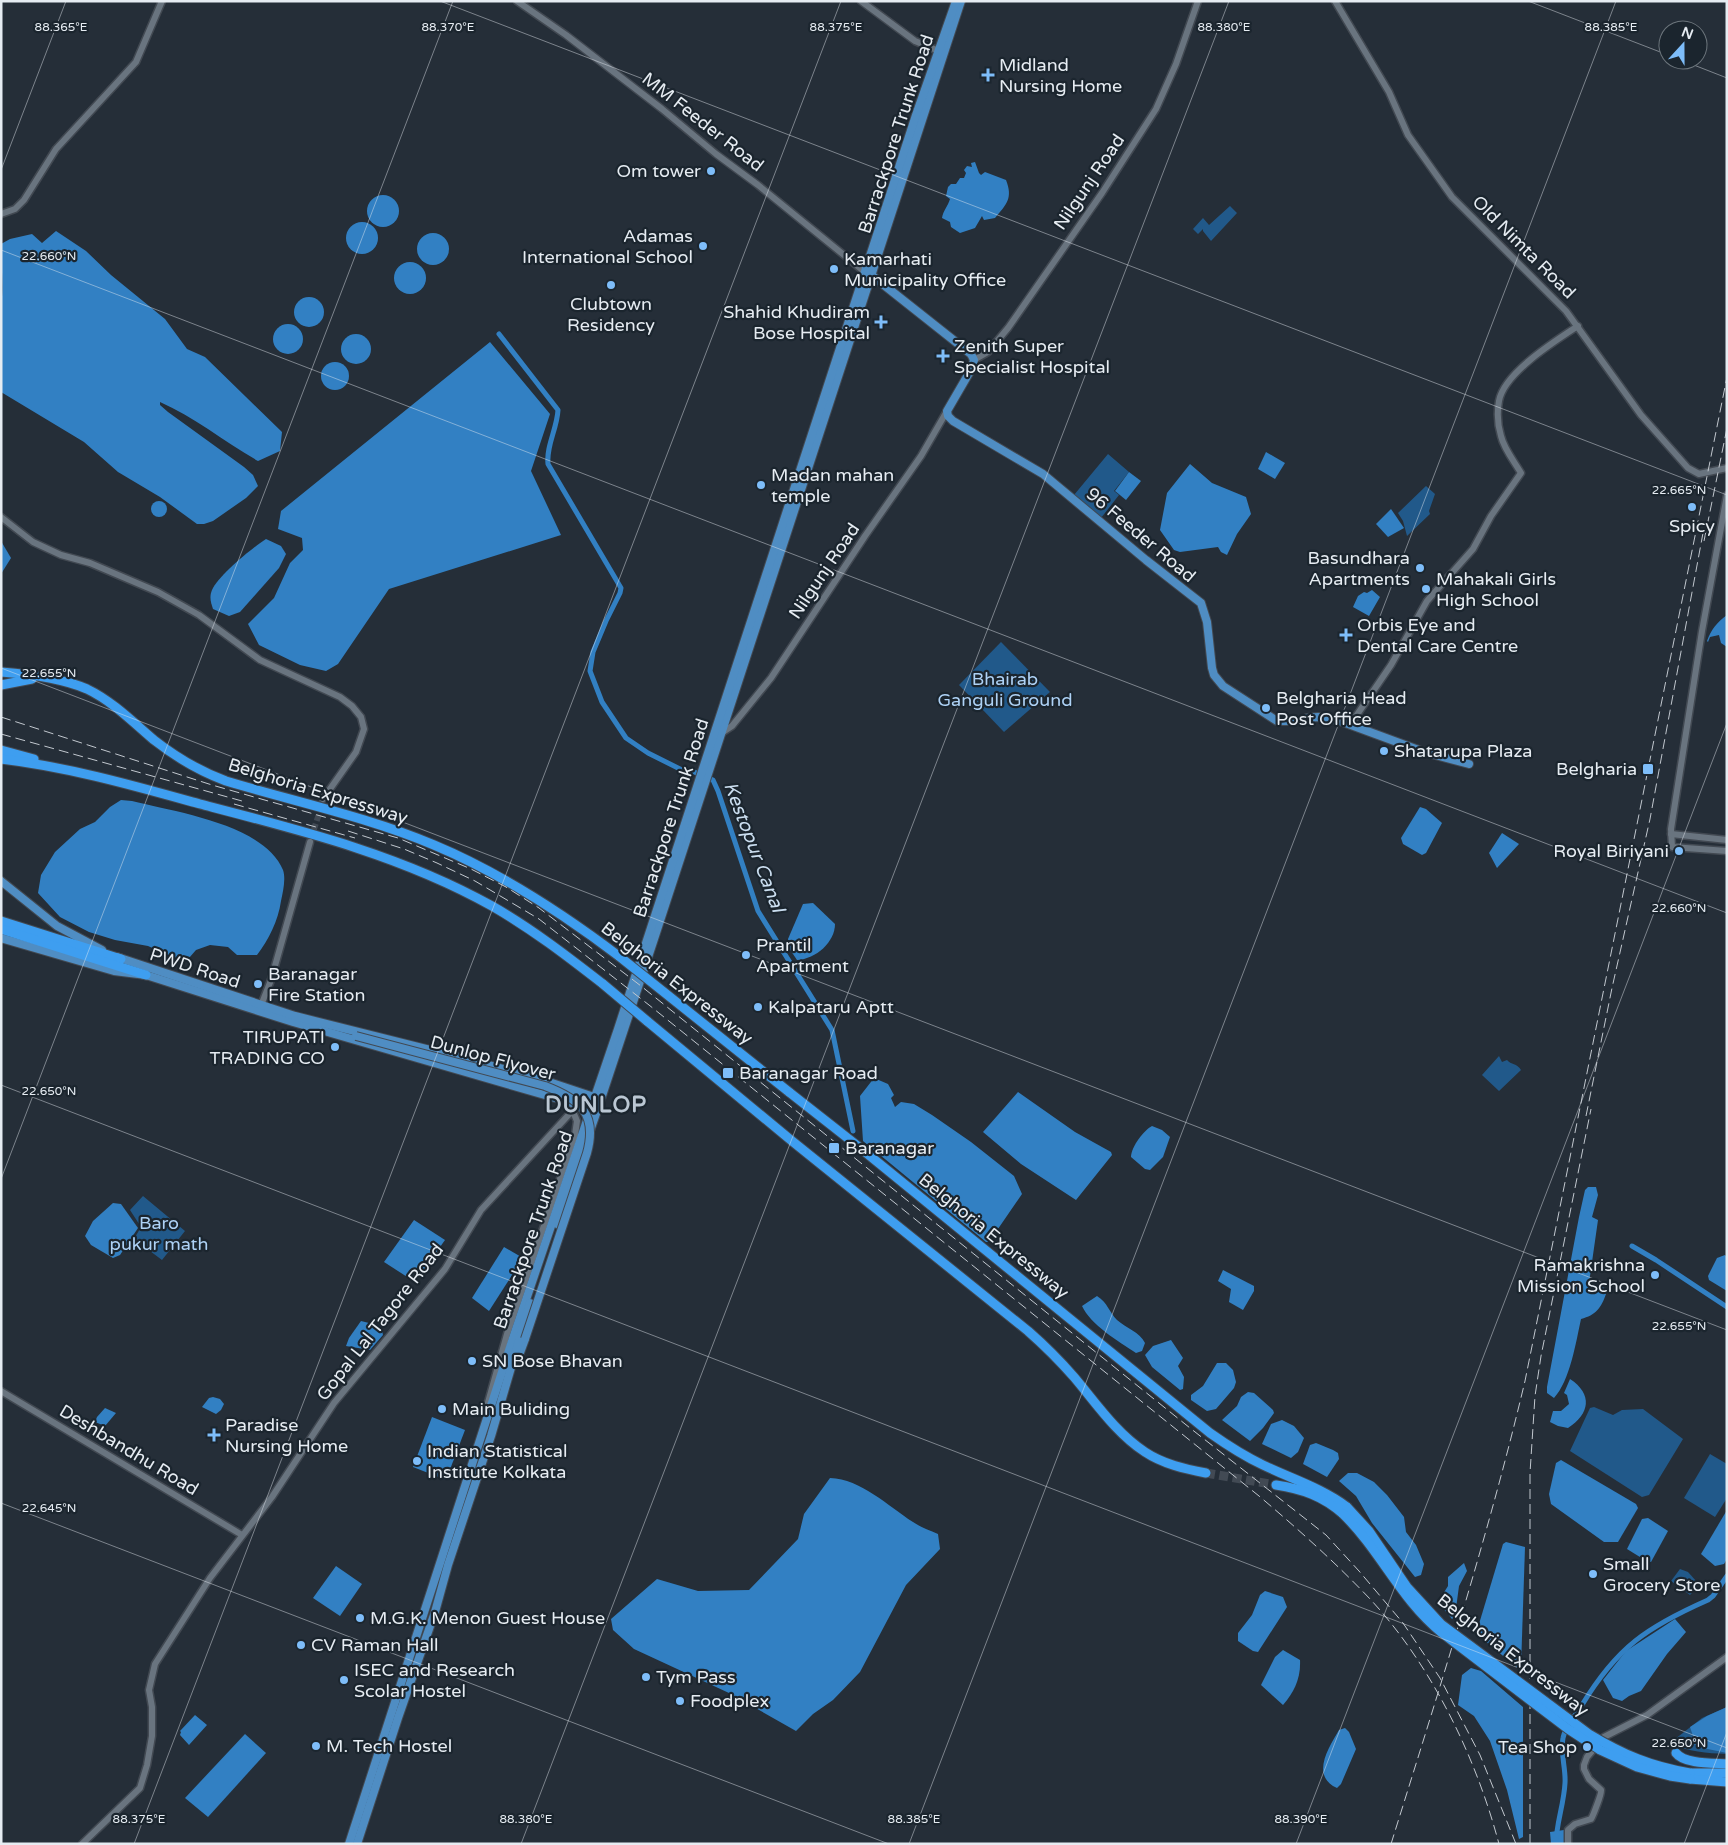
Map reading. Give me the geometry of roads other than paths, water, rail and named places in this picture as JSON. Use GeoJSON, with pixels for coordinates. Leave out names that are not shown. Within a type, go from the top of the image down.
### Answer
{"type":"FeatureCollection","features":[{"type":"Feature","properties":{"kind":"highway"},"geometry":{"type":"LineString","coordinates":[[1,672],[48,679]]}},
{"type":"Feature","properties":{"kind":"highway"},"geometry":{"type":"LineString","coordinates":[[1,685],[27,679],[48,679]]}},
{"type":"Feature","properties":{"kind":"highway","name":"Belghoria Expressway"},"geometry":{"type":"LineString","coordinates":[[48,679],[75,684],[99,696],[174,755],[208,774],[226,782],[398,831],[433,844],[482,866],[554,910],[620,957],[859,1147],[1210,1433],[1248,1457],[1318,1488],[1345,1510],[1408,1600],[1430,1623],[1568,1728],[1600,1750],[1637,1767],[1670,1776],[1727,1773]]}},
{"type":"Feature","properties":{"kind":"highway"},"geometry":{"type":"LineString","coordinates":[[1,750],[106,780],[237,813],[376,854],[435,878],[484,902],[522,924],[603,984],[821,1165],[1028,1331],[1054,1355],[1129,1440],[1146,1453],[1166,1462],[1206,1473]]}},
{"type":"Feature","properties":{"kind":"highway"},"geometry":{"type":"LineString","coordinates":[[1,759],[106,780]]}},
{"type":"Feature","properties":{"kind":"highway"},"geometry":{"type":"LineString","coordinates":[[1,921],[121,959]]}},
{"type":"Feature","properties":{"kind":"highway"},"geometry":{"type":"LineString","coordinates":[[1,929],[146,975]]}},
{"type":"Feature","properties":{"kind":"highway","name":"Belghoria Expressway"},"geometry":{"type":"LineString","coordinates":[[1276,1485],[1316,1495],[1345,1510]]}},
{"type":"Feature","properties":{"kind":"highway"},"geometry":{"type":"LineString","coordinates":[[1676,1753],[1680,1758],[1687,1760],[1727,1764]]}},
{"type":"Feature","properties":{"kind":"highway","name":"Belghoria Expressway"},"geometry":{"type":"LineString","coordinates":[[1690,1776],[1727,1782]]}},
{"type":"Feature","properties":{"kind":"main road","name":"Barrackpore Trunk Road"},"geometry":{"type":"LineString","coordinates":[[942,52],[956,1]]}},
{"type":"Feature","properties":{"kind":"main road","name":"Barrackpore Trunk Road"},"geometry":{"type":"LineString","coordinates":[[357,1844],[435,1612],[448,1566],[491,1436],[530,1302],[869,274],[916,115],[961,1]]}},
{"type":"Feature","properties":{"kind":"main road"},"geometry":{"type":"LineString","coordinates":[[869,274],[971,354],[974,360],[972,368],[947,411]]}},
{"type":"Feature","properties":{"kind":"main road","name":"96 Feeder Road"},"geometry":{"type":"LineString","coordinates":[[947,411],[948,416],[953,421],[1043,474],[1201,603],[1206,616],[1210,657],[1214,675],[1232,693],[1276,721],[1298,721],[1318,717],[1350,725],[1404,745],[1469,764]]}},
{"type":"Feature","properties":{"kind":"main road","name":"PWD Road"},"geometry":{"type":"LineString","coordinates":[[1,880],[57,926],[121,959],[260,1008],[470,1060],[543,1080],[597,1098]]}},
{"type":"Feature","properties":{"kind":"main road","name":"PWD Road"},"geometry":{"type":"LineString","coordinates":[[1,938],[114,971],[146,975],[260,1008],[566,1100],[593,1110]]}},
{"type":"Feature","properties":{"kind":"main road","name":"Dunlop Flyover"},"geometry":{"type":"LineString","coordinates":[[329,1025],[356,1036],[544,1086],[571,1097],[577,1102],[586,1116],[591,1139],[587,1153],[525,1340],[518,1357],[510,1369]]}},
{"type":"Feature","properties":{"kind":"main road","name":"Barrackpore Trunk Road"},"geometry":{"type":"LineString","coordinates":[[350,1844],[488,1415],[593,1110]]}},
{"type":"Feature","properties":{"kind":"street"},"geometry":{"type":"LineString","coordinates":[[1,214],[15,209],[24,200],[56,149],[138,60],[162,1]]}},
{"type":"Feature","properties":{"kind":"street","name":"MM Feeder Road"},"geometry":{"type":"LineString","coordinates":[[517,1],[566,34],[869,274]]}},
{"type":"Feature","properties":{"kind":"street"},"geometry":{"type":"LineString","coordinates":[[861,1],[915,41],[942,52]]}},
{"type":"Feature","properties":{"kind":"street","name":"Nilgunj Road"},"geometry":{"type":"LineString","coordinates":[[974,360],[988,352],[1008,328],[1102,193],[1156,109],[1176,64],[1198,1]]}},
{"type":"Feature","properties":{"kind":"street","name":"Old Nimta Road"},"geometry":{"type":"LineString","coordinates":[[1334,1],[1390,92],[1408,135],[1452,197],[1566,310],[1635,407],[1662,441],[1688,468],[1699,474],[1727,468]]}},
{"type":"Feature","properties":{"kind":"street"},"geometry":{"type":"LineString","coordinates":[[1350,725],[1391,666],[1427,601],[1473,549],[1491,516],[1521,472],[1503,442],[1499,400],[1515,374],[1578,326]]}},
{"type":"Feature","properties":{"kind":"street","name":"Nilgunj Road"},"geometry":{"type":"LineString","coordinates":[[718,734],[732,726],[771,678],[865,536],[921,456],[947,411]]}},
{"type":"Feature","properties":{"kind":"street"},"geometry":{"type":"LineString","coordinates":[[1727,494],[1702,631],[1671,834],[1672,848],[1727,851]]}},
{"type":"Feature","properties":{"kind":"street"},"geometry":{"type":"LineString","coordinates":[[1,517],[33,542],[61,554],[90,563],[158,592],[198,614],[260,660],[340,697],[352,706],[361,717],[364,729],[352,758],[323,800]]}},
{"type":"Feature","properties":{"kind":"street"},"geometry":{"type":"LineString","coordinates":[[1671,834],[1727,840]]}},
{"type":"Feature","properties":{"kind":"street"},"geometry":{"type":"LineString","coordinates":[[260,1008],[271,980],[310,842]]}},
{"type":"Feature","properties":{"kind":"street"},"geometry":{"type":"LineString","coordinates":[[488,1415],[487,1406],[507,1334],[575,1135],[577,1121],[574,1109],[566,1100]]}},
{"type":"Feature","properties":{"kind":"street","name":"Gopal Lal Tagore Road"},"geometry":{"type":"LineString","coordinates":[[82,1844],[140,1788],[147,1765],[152,1736],[152,1707],[149,1690],[155,1664],[210,1578],[272,1496],[334,1403],[445,1269],[481,1210],[574,1109]]}},
{"type":"Feature","properties":{"kind":"street","name":"Deshbandhu Road"},"geometry":{"type":"LineString","coordinates":[[1,1391],[242,1536]]}},
{"type":"Feature","properties":{"kind":"street"},"geometry":{"type":"LineString","coordinates":[[1568,1844],[1568,1830],[1571,1826],[1592,1819],[1602,1796],[1601,1790],[1590,1779],[1584,1769],[1587,1757],[1609,1734],[1647,1715],[1727,1657]]}},
{"type":"Feature","properties":{"kind":"waterway","name":"Kestopur Canal"},"geometry":{"type":"LineString","coordinates":[[499,334],[558,410],[548,464],[621,588],[593,652],[590,671],[602,702],[626,738],[648,753],[682,770],[692,771],[713,780],[758,911],[832,1030],[853,1131]]}},
{"type":"Feature","properties":{"kind":"waterway"},"geometry":{"type":"LineString","coordinates":[[1632,1246],[1727,1307]]}},
{"type":"Feature","properties":{"kind":"waterway"},"geometry":{"type":"LineString","coordinates":[[1556,1844],[1565,1783],[1562,1744],[1568,1725],[1595,1685],[1621,1653],[1651,1630],[1708,1600],[1727,1576]]}},
{"type":"Feature","properties":{"kind":"tunnel"},"geometry":{"type":"LineString","coordinates":[[311,838],[322,805]]}},
{"type":"Feature","properties":{"kind":"tunnel"},"geometry":{"type":"LineString","coordinates":[[1206,1473],[1276,1485]]}},
{"type":"Feature","properties":{"kind":"railway"},"geometry":{"type":"LineString","coordinates":[[1391,1844],[1479,1555],[1525,1381],[1727,377]]}},
{"type":"Feature","properties":{"kind":"railway"},"geometry":{"type":"LineString","coordinates":[[1704,541],[1727,428]]}},
{"type":"Feature","properties":{"kind":"railway"},"geometry":{"type":"LineString","coordinates":[[1586,1116],[1612,988],[1650,819],[1703,533]]}},
{"type":"Feature","properties":{"kind":"railway"},"geometry":{"type":"LineString","coordinates":[[1,717],[212,785],[398,838],[471,869],[506,887],[539,908],[641,986],[1190,1428],[1326,1535],[1403,1623],[1440,1678],[1480,1755],[1516,1844]]}},
{"type":"Feature","properties":{"kind":"railway"},"geometry":{"type":"LineString","coordinates":[[1,734],[242,801]]}},
{"type":"Feature","properties":{"kind":"railway"},"geometry":{"type":"LineString","coordinates":[[234,804],[355,838]]}},
{"type":"Feature","properties":{"kind":"railway"},"geometry":{"type":"LineString","coordinates":[[348,831],[404,849],[437,863],[475,881],[539,919],[649,1005],[1288,1521],[1371,1600],[1414,1654],[1449,1714],[1464,1746],[1478,1778],[1499,1844]]}},
{"type":"Feature","properties":{"kind":"railway"},"geometry":{"type":"LineString","coordinates":[[1530,1844],[1530,1473],[1535,1396],[1541,1356],[1591,1109]]}},
{"type":"Feature","properties":{"kind":"place","name":"Midland Nursing Home"},"geometry":{"type":"Point","coordinates":[988,75]}},
{"type":"Feature","properties":{"kind":"place","name":"Om tower"},"geometry":{"type":"Point","coordinates":[711,171]}},
{"type":"Feature","properties":{"kind":"place","name":"Adamas International School"},"geometry":{"type":"Point","coordinates":[703,246]}},
{"type":"Feature","properties":{"kind":"place","name":"Kamarhati Municipality Office"},"geometry":{"type":"Point","coordinates":[834,269]}},
{"type":"Feature","properties":{"kind":"place","name":"Clubtown Residency"},"geometry":{"type":"Point","coordinates":[611,285]}},
{"type":"Feature","properties":{"kind":"place","name":"Shahid Khudiram Bose Hospital"},"geometry":{"type":"Point","coordinates":[881,322]}},
{"type":"Feature","properties":{"kind":"place","name":"Zenith Super Specialist Hospital"},"geometry":{"type":"Point","coordinates":[943,356]}},
{"type":"Feature","properties":{"kind":"place","name":"Madan mahan temple"},"geometry":{"type":"Point","coordinates":[761,485]}},
{"type":"Feature","properties":{"kind":"place","name":"Spicy"},"geometry":{"type":"Point","coordinates":[1692,507]}},
{"type":"Feature","properties":{"kind":"place","name":"Basundhara Apartments"},"geometry":{"type":"Point","coordinates":[1420,568]}},
{"type":"Feature","properties":{"kind":"place","name":"Mahakali Girls High School"},"geometry":{"type":"Point","coordinates":[1426,589]}},
{"type":"Feature","properties":{"kind":"place","name":"Orbis Eye and Dental Care Centre"},"geometry":{"type":"Point","coordinates":[1346,635]}},
{"type":"Feature","properties":{"kind":"place","name":"Belgharia Head Post Office"},"geometry":{"type":"Point","coordinates":[1266,708]}},
{"type":"Feature","properties":{"kind":"place","name":"Shatarupa Plaza"},"geometry":{"type":"Point","coordinates":[1384,751]}},
{"type":"Feature","properties":{"kind":"place","name":"Belgharia"},"geometry":{"type":"Point","coordinates":[1648,769]}},
{"type":"Feature","properties":{"kind":"place","name":"Royal Biriyani"},"geometry":{"type":"Point","coordinates":[1679,851]}},
{"type":"Feature","properties":{"kind":"place","name":"Prantil Apartment"},"geometry":{"type":"Point","coordinates":[746,955]}},
{"type":"Feature","properties":{"kind":"place","name":"Baranagar Fire Station"},"geometry":{"type":"Point","coordinates":[258,984]}},
{"type":"Feature","properties":{"kind":"place","name":"Kalpataru Aptt"},"geometry":{"type":"Point","coordinates":[758,1007]}},
{"type":"Feature","properties":{"kind":"place","name":"TIRUPATI TRADING CO"},"geometry":{"type":"Point","coordinates":[335,1047]}},
{"type":"Feature","properties":{"kind":"place","name":"Baranagar Road"},"geometry":{"type":"Point","coordinates":[728,1073]}},
{"type":"Feature","properties":{"kind":"place","name":"Baranagar"},"geometry":{"type":"Point","coordinates":[834,1148]}},
{"type":"Feature","properties":{"kind":"place","name":"Ramakrishna Mission School"},"geometry":{"type":"Point","coordinates":[1655,1275]}},
{"type":"Feature","properties":{"kind":"place","name":"SN Bose Bhavan"},"geometry":{"type":"Point","coordinates":[472,1361]}},
{"type":"Feature","properties":{"kind":"place","name":"Main Buliding"},"geometry":{"type":"Point","coordinates":[442,1409]}},
{"type":"Feature","properties":{"kind":"place","name":"Paradise Nursing Home"},"geometry":{"type":"Point","coordinates":[214,1435]}},
{"type":"Feature","properties":{"kind":"place","name":"Indian Statistical Institute Kolkata"},"geometry":{"type":"Point","coordinates":[417,1461]}},
{"type":"Feature","properties":{"kind":"place","name":"Small Grocery Store"},"geometry":{"type":"Point","coordinates":[1593,1574]}},
{"type":"Feature","properties":{"kind":"place","name":"M.G.K. Menon Guest House"},"geometry":{"type":"Point","coordinates":[360,1618]}},
{"type":"Feature","properties":{"kind":"place","name":"CV Raman Hall"},"geometry":{"type":"Point","coordinates":[301,1645]}},
{"type":"Feature","properties":{"kind":"place","name":"Tym Pass"},"geometry":{"type":"Point","coordinates":[646,1677]}},
{"type":"Feature","properties":{"kind":"place","name":"ISEC and Research Scolar Hostel"},"geometry":{"type":"Point","coordinates":[344,1680]}},
{"type":"Feature","properties":{"kind":"place","name":"Foodplex"},"geometry":{"type":"Point","coordinates":[680,1701]}},
{"type":"Feature","properties":{"kind":"place","name":"M. Tech Hostel"},"geometry":{"type":"Point","coordinates":[316,1746]}},
{"type":"Feature","properties":{"kind":"place","name":"Tea Shop"},"geometry":{"type":"Point","coordinates":[1587,1747]}},
{"type":"Feature","properties":{"kind":"district","name":"DUNLOP"},"geometry":{"type":"Point","coordinates":[596,1105]}},
{"type":"Feature","properties":{"kind":"park label","name":"Bhairab Ganguli Ground"},"geometry":{"type":"Point","coordinates":[1005,690]}},
{"type":"Feature","properties":{"kind":"park label","name":"Baro pukur math"},"geometry":{"type":"Point","coordinates":[159,1233]}}]}
